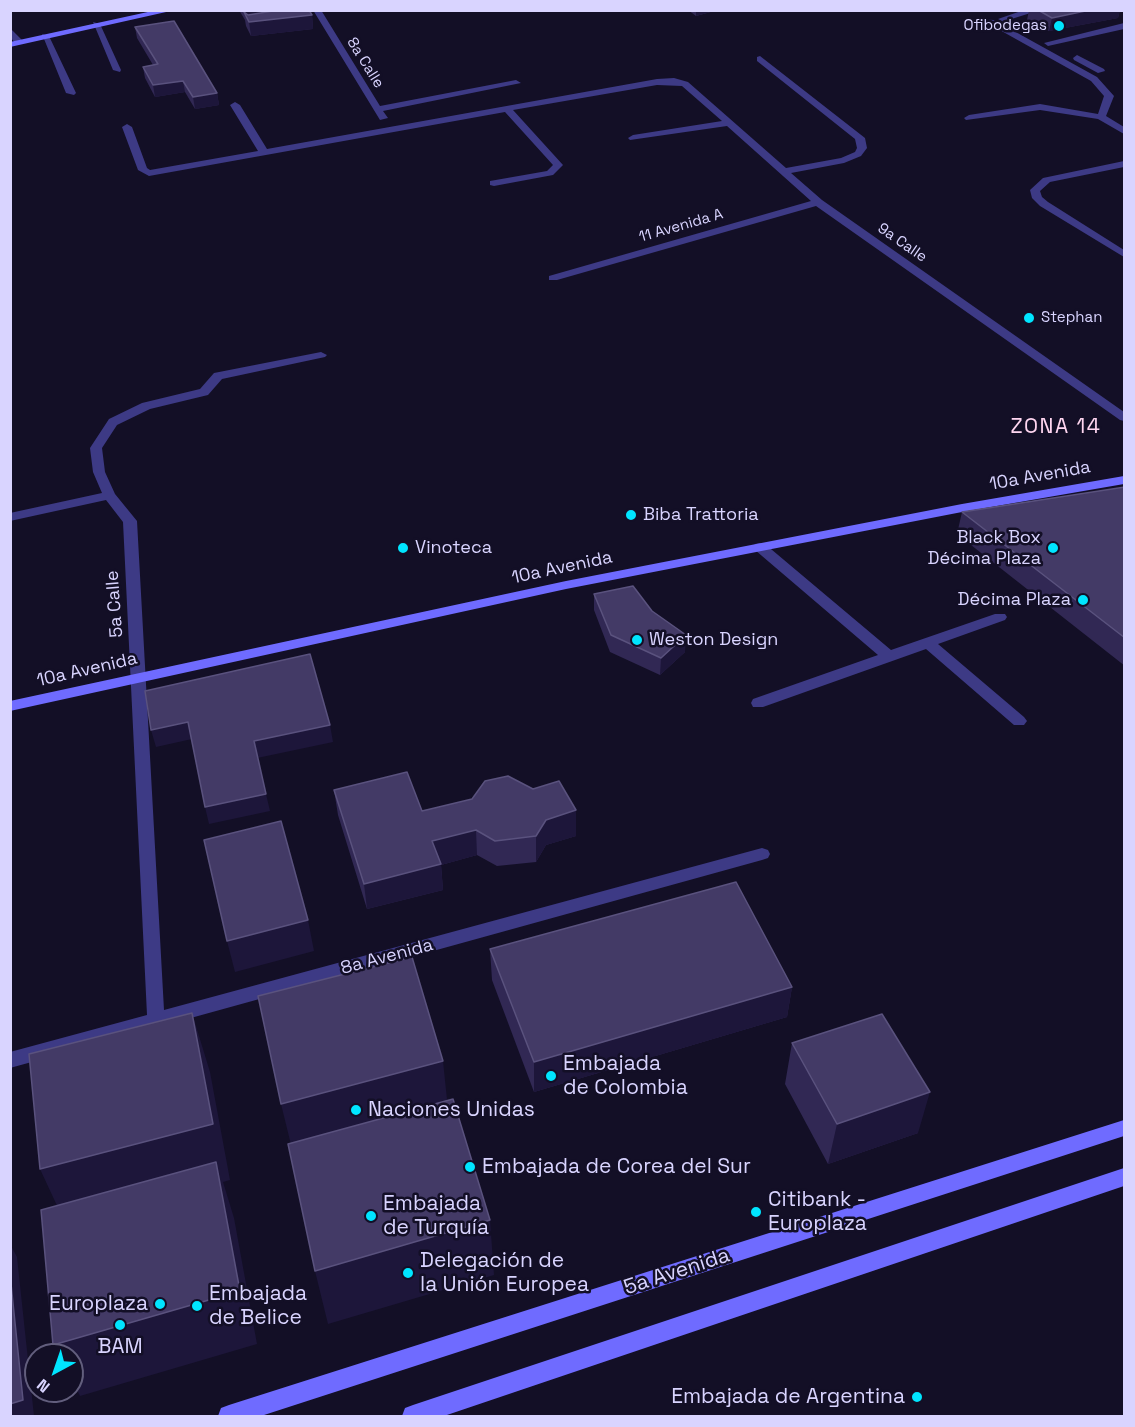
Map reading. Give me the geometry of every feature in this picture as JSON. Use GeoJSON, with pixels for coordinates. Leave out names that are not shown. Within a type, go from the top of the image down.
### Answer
{"type":"FeatureCollection","features":[{"type":"Feature","properties":{"kind":"street"},"geometry":{"type":"LineString","coordinates":[[1002,19],[1036,10]]}},
{"type":"Feature","properties":{"kind":"street"},"geometry":{"type":"LineString","coordinates":[[10,30],[15,44],[96,24],[167,11]]}},
{"type":"Feature","properties":{"kind":"street"},"geometry":{"type":"LineString","coordinates":[[988,11],[1101,71]]}},
{"type":"Feature","properties":{"kind":"street"},"geometry":{"type":"LineString","coordinates":[[308,15],[318,12]]}},
{"type":"Feature","properties":{"kind":"street","name":"8a Calle"},"geometry":{"type":"LineString","coordinates":[[318,12],[390,129]]}},
{"type":"Feature","properties":{"kind":"street"},"geometry":{"type":"LineString","coordinates":[[976,21],[991,22],[1094,79],[1109,96],[1101,117]]}},
{"type":"Feature","properties":{"kind":"street"},"geometry":{"type":"LineString","coordinates":[[96,24],[117,70]]}},
{"type":"Feature","properties":{"kind":"street"},"geometry":{"type":"LineString","coordinates":[[1048,43],[1125,27]]}},
{"type":"Feature","properties":{"kind":"street"},"geometry":{"type":"LineString","coordinates":[[45,36],[71,93]]}},
{"type":"Feature","properties":{"kind":"street"},"geometry":{"type":"LineString","coordinates":[[760,59],[860,138],[862,148],[858,154],[844,160],[782,172]]}},
{"type":"Feature","properties":{"kind":"street","name":"9a Calle"},"geometry":{"type":"LineString","coordinates":[[507,110],[674,81],[693,90],[818,202],[1125,417]]}},
{"type":"Feature","properties":{"kind":"street"},"geometry":{"type":"LineString","coordinates":[[378,109],[516,83]]}},
{"type":"Feature","properties":{"kind":"street"},"geometry":{"type":"LineString","coordinates":[[234,105],[265,154]]}},
{"type":"Feature","properties":{"kind":"street"},"geometry":{"type":"LineString","coordinates":[[969,118],[1040,108],[1101,117],[1125,130]]}},
{"type":"Feature","properties":{"kind":"street"},"geometry":{"type":"LineString","coordinates":[[127,127],[143,171],[149,173],[507,110],[558,165],[550,173],[494,183]]}},
{"type":"Feature","properties":{"kind":"street"},"geometry":{"type":"LineString","coordinates":[[633,138],[730,123]]}},
{"type":"Feature","properties":{"kind":"street"},"geometry":{"type":"LineString","coordinates":[[1125,164],[1047,180],[1035,190],[1037,198],[1044,204],[1125,254]]}},
{"type":"Feature","properties":{"kind":"street","name":"11 Avenida A"},"geometry":{"type":"LineString","coordinates":[[553,278],[818,202]]}},
{"type":"Feature","properties":{"kind":"street","name":"5a Calle"},"geometry":{"type":"LineString","coordinates":[[156,1021],[140,677],[129,521],[110,495],[99,472],[96,448],[113,422],[146,406],[204,392],[218,376],[321,355]]}},
{"type":"Feature","properties":{"kind":"street","name":"10a Avenida"},"geometry":{"type":"LineString","coordinates":[[10,706],[566,585],[1125,480]]}},
{"type":"Feature","properties":{"kind":"street"},"geometry":{"type":"LineString","coordinates":[[10,517],[110,495]]}},
{"type":"Feature","properties":{"kind":"street"},"geometry":{"type":"LineString","coordinates":[[760,547],[887,655]]}},
{"type":"Feature","properties":{"kind":"street"},"geometry":{"type":"LineString","coordinates":[[758,702],[1000,617]]}},
{"type":"Feature","properties":{"kind":"street"},"geometry":{"type":"LineString","coordinates":[[927,642],[1018,721]]}},
{"type":"Feature","properties":{"kind":"street","name":"8a Avenida"},"geometry":{"type":"LineString","coordinates":[[10,1060],[762,854]]}},
{"type":"Feature","properties":{"kind":"street","name":"5a Avenida"},"geometry":{"type":"LineString","coordinates":[[229,1416],[1125,1128]]}},
{"type":"Feature","properties":{"kind":"street"},"geometry":{"type":"LineString","coordinates":[[413,1416],[1125,1177]]}},
{"type":"Feature","properties":{"kind":"building"},"geometry":{"type":"Polygon","coordinates":[[[279,10],[309,10],[312,15],[249,22],[244,12],[248,15],[279,10]]]}},
{"type":"Feature","properties":{"kind":"building"},"geometry":{"type":"Polygon","coordinates":[[[1038,10],[1090,10],[1052,18],[1038,10]]]}},
{"type":"Feature","properties":{"kind":"building"},"geometry":{"type":"Polygon","coordinates":[[[174,21],[217,93],[193,97],[183,81],[153,85],[143,67],[158,64],[135,27],[174,21]]]}},
{"type":"Feature","properties":{"kind":"building","name":"Décima Plaza"},"geometry":{"type":"Polygon","coordinates":[[[1125,487],[1125,638],[962,512],[1125,487]]]}},
{"type":"Feature","properties":{"kind":"building"},"geometry":{"type":"Polygon","coordinates":[[[633,586],[652,611],[686,635],[661,658],[611,635],[594,594],[633,586]]]}},
{"type":"Feature","properties":{"kind":"building"},"geometry":{"type":"Polygon","coordinates":[[[310,654],[330,725],[254,741],[266,794],[205,807],[188,722],[151,730],[145,691],[310,654]]]}},
{"type":"Feature","properties":{"kind":"building"},"geometry":{"type":"Polygon","coordinates":[[[407,772],[422,811],[472,799],[485,781],[508,776],[533,789],[559,781],[576,810],[546,820],[536,836],[495,841],[476,830],[432,841],[441,864],[364,884],[334,790],[407,772]]]}},
{"type":"Feature","properties":{"kind":"building"},"geometry":{"type":"Polygon","coordinates":[[[281,821],[308,920],[227,941],[204,840],[281,821]]]}},
{"type":"Feature","properties":{"kind":"building"},"geometry":{"type":"Polygon","coordinates":[[[736,882],[792,987],[534,1062],[490,949],[736,882]]]}},
{"type":"Feature","properties":{"kind":"building"},"geometry":{"type":"Polygon","coordinates":[[[412,957],[443,1061],[281,1104],[258,996],[412,957]]]}},
{"type":"Feature","properties":{"kind":"building"},"geometry":{"type":"Polygon","coordinates":[[[192,1013],[213,1124],[40,1169],[29,1054],[192,1013]]]}},
{"type":"Feature","properties":{"kind":"building"},"geometry":{"type":"Polygon","coordinates":[[[882,1014],[930,1092],[837,1124],[792,1043],[882,1014]]]}},
{"type":"Feature","properties":{"kind":"building"},"geometry":{"type":"Polygon","coordinates":[[[453,1099],[490,1220],[315,1271],[288,1144],[453,1099]]]}},
{"type":"Feature","properties":{"kind":"building"},"geometry":{"type":"Polygon","coordinates":[[[216,1162],[240,1291],[60,1343],[53,1343],[41,1210],[216,1162]]]}},
{"type":"Feature","properties":{"kind":"building"},"geometry":{"type":"Polygon","coordinates":[[[10,1274],[23,1400],[10,1404],[10,1274]]]}},
{"type":"Feature","properties":{"kind":"place","name":"Ofibodegas"},"geometry":{"type":"Point","coordinates":[1059,26]}},
{"type":"Feature","properties":{"kind":"place","name":"Stephan"},"geometry":{"type":"Point","coordinates":[1029,318]}},
{"type":"Feature","properties":{"kind":"place","name":"Biba Trattoria"},"geometry":{"type":"Point","coordinates":[631,515]}},
{"type":"Feature","properties":{"kind":"place","name":"Vinoteca"},"geometry":{"type":"Point","coordinates":[403,548]}},
{"type":"Feature","properties":{"kind":"place","name":"Black Box Décima Plaza"},"geometry":{"type":"Point","coordinates":[1053,548]}},
{"type":"Feature","properties":{"kind":"place","name":"Décima Plaza"},"geometry":{"type":"Point","coordinates":[1083,600]}},
{"type":"Feature","properties":{"kind":"place","name":"Weston Design"},"geometry":{"type":"Point","coordinates":[637,640]}},
{"type":"Feature","properties":{"kind":"place","name":"Embajada de Colombia"},"geometry":{"type":"Point","coordinates":[551,1076]}},
{"type":"Feature","properties":{"kind":"place","name":"Naciones Unidas"},"geometry":{"type":"Point","coordinates":[356,1110]}},
{"type":"Feature","properties":{"kind":"place","name":"Embajada de Corea del Sur"},"geometry":{"type":"Point","coordinates":[470,1167]}},
{"type":"Feature","properties":{"kind":"place","name":"Citibank - Europlaza"},"geometry":{"type":"Point","coordinates":[756,1212]}},
{"type":"Feature","properties":{"kind":"place","name":"Embajada de Turquía"},"geometry":{"type":"Point","coordinates":[371,1216]}},
{"type":"Feature","properties":{"kind":"place","name":"Delegación de la Unión Europea"},"geometry":{"type":"Point","coordinates":[408,1273]}},
{"type":"Feature","properties":{"kind":"place","name":"Europlaza"},"geometry":{"type":"Point","coordinates":[160,1304]}},
{"type":"Feature","properties":{"kind":"place","name":"Embajada de Belice"},"geometry":{"type":"Point","coordinates":[197,1306]}},
{"type":"Feature","properties":{"kind":"place","name":"BAM"},"geometry":{"type":"Point","coordinates":[120,1325]}},
{"type":"Feature","properties":{"kind":"place","name":"Embajada de Argentina"},"geometry":{"type":"Point","coordinates":[917,1397]}},
{"type":"Feature","properties":{"kind":"district","name":"ZONA 14"},"geometry":{"type":"Point","coordinates":[1056,427]}}]}
